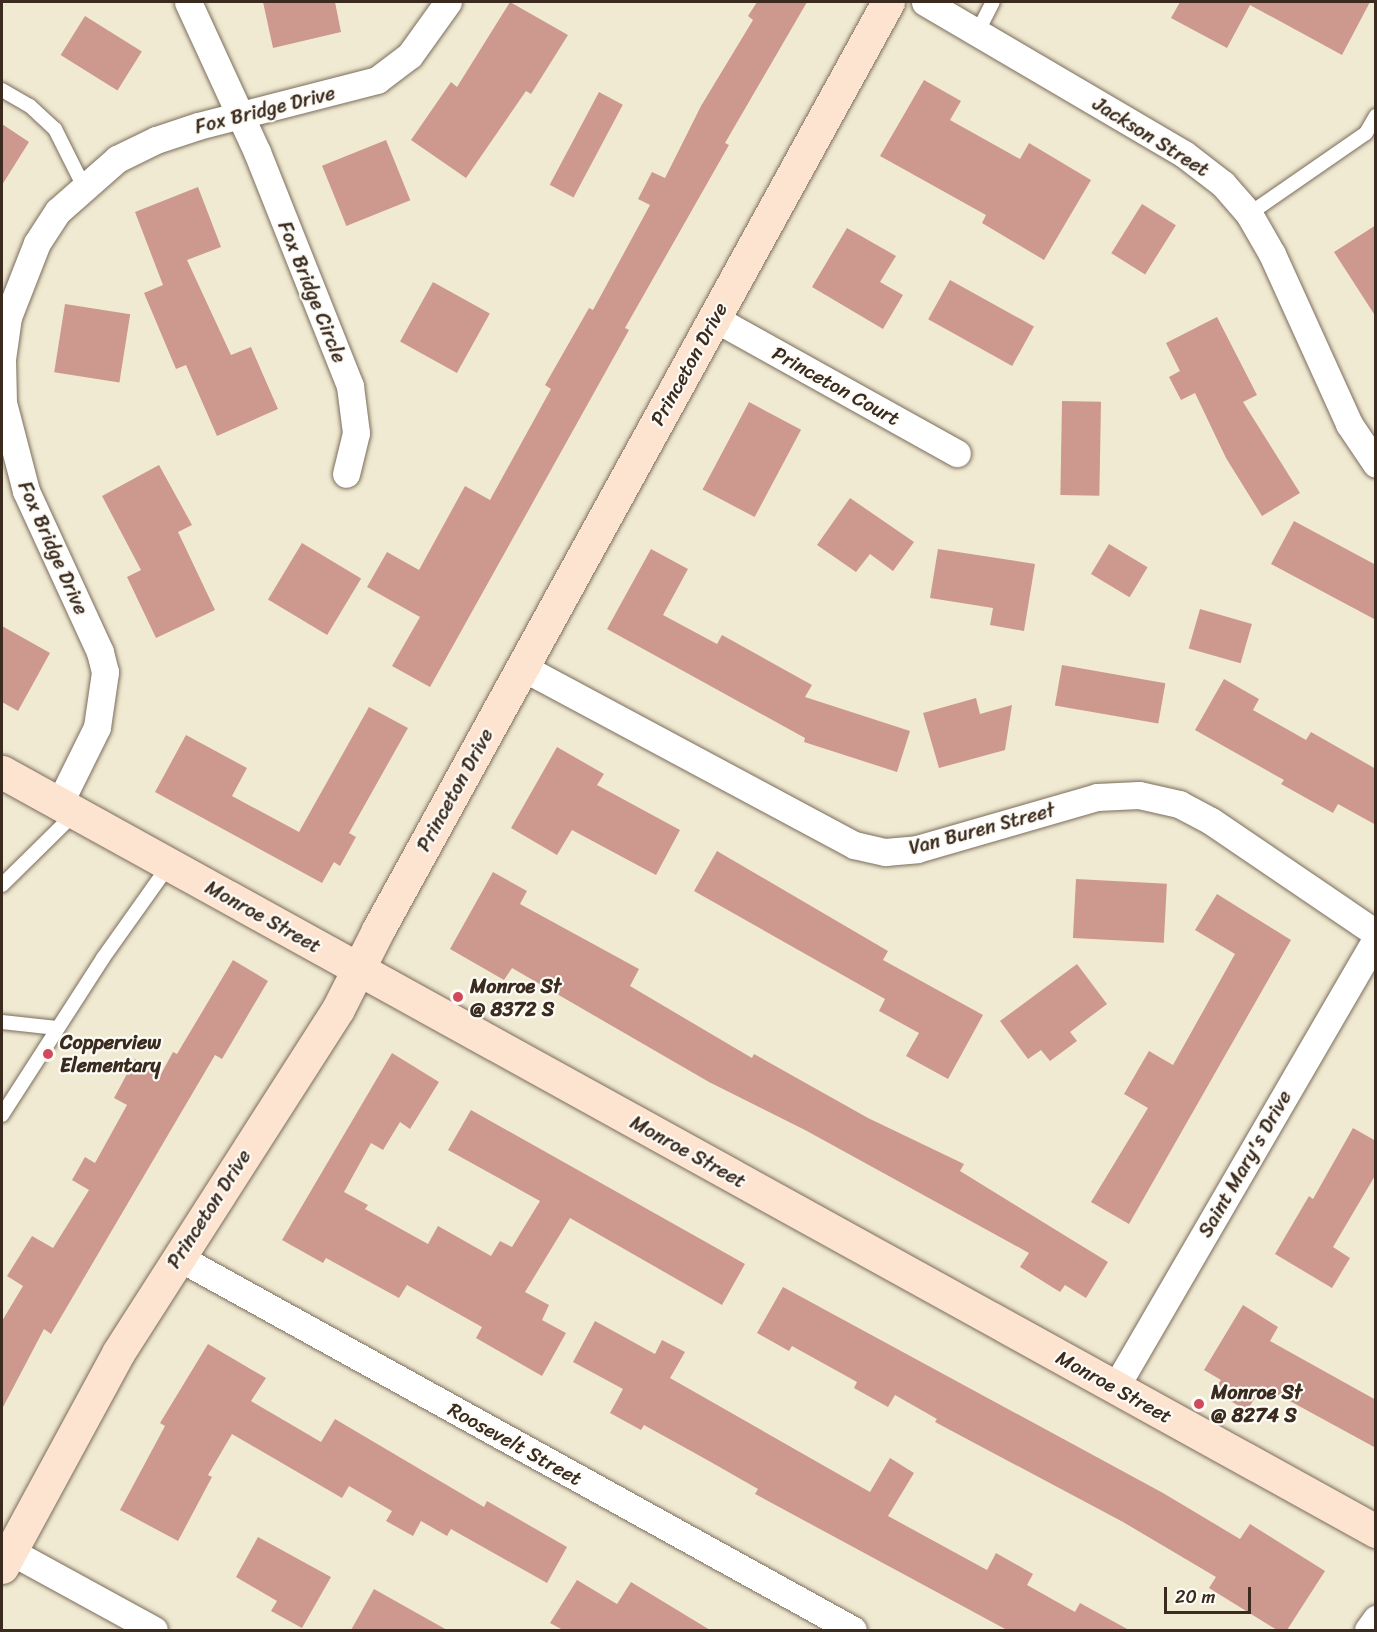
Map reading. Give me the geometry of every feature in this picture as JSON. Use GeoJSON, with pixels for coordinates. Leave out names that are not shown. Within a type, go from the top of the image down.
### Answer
{"type":"FeatureCollection","features":[{"type":"Feature","properties":{"kind":"street","name":"Fox Bridge Circle"},"geometry":{"type":"LineString","coordinates":[[188,2],[240,116],[350,386],[356,433],[346,474]]}},
{"type":"Feature","properties":{"kind":"street","name":"Fox Bridge Drive"},"geometry":{"type":"LineString","coordinates":[[67,808],[97,727],[105,672],[99,652],[26,491],[12,446],[3,403],[2,359],[11,273],[58,211],[83,185],[117,159],[156,140],[377,80],[410,55],[448,2]]}},
{"type":"Feature","properties":{"kind":"street","name":"Princeton Drive"},"geometry":{"type":"LineString","coordinates":[[6,1559],[92,1398],[178,1257],[338,1009],[522,667],[888,2]]}},
{"type":"Feature","properties":{"kind":"street","name":"Jackson Street"},"geometry":{"type":"LineString","coordinates":[[925,2],[1184,154],[1223,184],[1249,214],[1349,423],[1376,464]]}},
{"type":"Feature","properties":{"kind":"street","name":"Princeton Court"},"geometry":{"type":"LineString","coordinates":[[714,318],[957,453]]}},
{"type":"Feature","properties":{"kind":"street","name":"Van Buren Street"},"geometry":{"type":"LineString","coordinates":[[522,667],[854,845],[885,852],[917,849],[1097,797],[1139,795],[1179,804],[1211,821],[1376,933]]}},
{"type":"Feature","properties":{"kind":"street","name":"Monroe Street"},"geometry":{"type":"LineString","coordinates":[[2,772],[1376,1531]]}},
{"type":"Feature","properties":{"kind":"street","name":"Saint Mary's Drive"},"geometry":{"type":"LineString","coordinates":[[1115,1388],[1376,939]]}},
{"type":"Feature","properties":{"kind":"street","name":"Roosevelt Street"},"geometry":{"type":"LineString","coordinates":[[178,1257],[853,1630]]}},
{"type":"Feature","properties":{"kind":"street"},"geometry":{"type":"LineString","coordinates":[[6,1559],[154,1630]]}},
{"type":"Feature","properties":{"kind":"street"},"geometry":{"type":"LineString","coordinates":[[1368,1630],[1376,1619]]}},
{"type":"Feature","properties":{"kind":"lane"},"geometry":{"type":"LineString","coordinates":[[977,33],[993,2]]}},
{"type":"Feature","properties":{"kind":"lane"},"geometry":{"type":"LineString","coordinates":[[2,90],[30,106],[55,129],[83,185]]}},
{"type":"Feature","properties":{"kind":"lane"},"geometry":{"type":"LineString","coordinates":[[1249,214],[1366,134],[1376,116]]}},
{"type":"Feature","properties":{"kind":"lane"},"geometry":{"type":"LineString","coordinates":[[2,885],[67,808]]}},
{"type":"Feature","properties":{"kind":"lane"},"geometry":{"type":"LineString","coordinates":[[2,1115],[57,1029],[169,865]]}},
{"type":"Feature","properties":{"kind":"lane"},"geometry":{"type":"LineString","coordinates":[[2,1022],[57,1029]]}},
{"type":"Feature","properties":{"kind":"building"},"geometry":{"type":"Polygon","coordinates":[[[263,2],[335,2],[341,32],[273,48],[263,2]]]}},
{"type":"Feature","properties":{"kind":"building"},"geometry":{"type":"Polygon","coordinates":[[[510,2],[568,35],[531,94],[526,91],[466,178],[411,140],[451,82],[457,87],[510,2]]]}},
{"type":"Feature","properties":{"kind":"building"},"geometry":{"type":"Polygon","coordinates":[[[757,2],[807,2],[725,143],[729,145],[625,328],[629,330],[430,687],[392,666],[420,617],[367,587],[387,552],[419,570],[465,486],[490,500],[551,389],[545,385],[589,308],[593,310],[650,205],[638,199],[652,172],[665,178],[701,106],[753,20],[748,16],[757,2]]]}},
{"type":"Feature","properties":{"kind":"building"},"geometry":{"type":"Polygon","coordinates":[[[1180,2],[1370,2],[1342,55],[1250,5],[1227,48],[1171,18],[1180,2]]]}},
{"type":"Feature","properties":{"kind":"building"},"geometry":{"type":"Polygon","coordinates":[[[85,16],[142,52],[117,91],[61,55],[85,16]]]}},
{"type":"Feature","properties":{"kind":"building"},"geometry":{"type":"Polygon","coordinates":[[[924,80],[961,101],[950,120],[1020,159],[1029,143],[1091,180],[1044,260],[982,223],[986,215],[880,156],[924,80]]]}},
{"type":"Feature","properties":{"kind":"building"},"geometry":{"type":"Polygon","coordinates":[[[599,92],[623,105],[574,197],[550,185],[599,92]]]}},
{"type":"Feature","properties":{"kind":"building"},"geometry":{"type":"Polygon","coordinates":[[[2,124],[29,142],[2,185],[2,124]]]}},
{"type":"Feature","properties":{"kind":"building"},"geometry":{"type":"Polygon","coordinates":[[[386,140],[410,200],[346,226],[322,166],[386,140]]]}},
{"type":"Feature","properties":{"kind":"building"},"geometry":{"type":"Polygon","coordinates":[[[198,187],[221,247],[187,260],[231,355],[251,347],[278,409],[217,436],[186,365],[176,369],[144,293],[163,285],[135,212],[198,187]]]}},
{"type":"Feature","properties":{"kind":"building"},"geometry":{"type":"Polygon","coordinates":[[[1142,204],[1176,225],[1145,274],[1111,253],[1142,204]]]}},
{"type":"Feature","properties":{"kind":"building"},"geometry":{"type":"Polygon","coordinates":[[[1376,225],[1376,317],[1334,252],[1376,225]]]}},
{"type":"Feature","properties":{"kind":"building"},"geometry":{"type":"Polygon","coordinates":[[[847,228],[896,256],[880,282],[903,295],[883,329],[812,287],[847,228]]]}},
{"type":"Feature","properties":{"kind":"building"},"geometry":{"type":"Polygon","coordinates":[[[950,280],[1034,327],[1012,366],[928,319],[950,280]]]}},
{"type":"Feature","properties":{"kind":"building"},"geometry":{"type":"Polygon","coordinates":[[[433,282],[490,314],[457,373],[400,341],[433,282]]]}},
{"type":"Feature","properties":{"kind":"building"},"geometry":{"type":"Polygon","coordinates":[[[65,304],[130,314],[119,382],[54,372],[65,304]]]}},
{"type":"Feature","properties":{"kind":"building"},"geometry":{"type":"Polygon","coordinates":[[[1217,317],[1257,395],[1243,402],[1300,493],[1262,516],[1226,458],[1195,393],[1181,400],[1169,377],[1180,371],[1166,343],[1217,317]]]}},
{"type":"Feature","properties":{"kind":"building"},"geometry":{"type":"Polygon","coordinates":[[[1062,401],[1101,402],[1099,496],[1060,495],[1062,401]]]}},
{"type":"Feature","properties":{"kind":"building"},"geometry":{"type":"Polygon","coordinates":[[[749,402],[801,430],[755,517],[703,489],[749,402]]]}},
{"type":"Feature","properties":{"kind":"building"},"geometry":{"type":"Polygon","coordinates":[[[159,465],[192,525],[178,532],[215,610],[156,638],[127,577],[141,570],[102,496],[159,465]]]}},
{"type":"Feature","properties":{"kind":"building"},"geometry":{"type":"Polygon","coordinates":[[[850,498],[914,542],[893,571],[870,554],[856,572],[817,545],[850,498]]]}},
{"type":"Feature","properties":{"kind":"building"},"geometry":{"type":"Polygon","coordinates":[[[1294,521],[1376,565],[1376,620],[1271,564],[1294,521]]]}},
{"type":"Feature","properties":{"kind":"building"},"geometry":{"type":"Polygon","coordinates":[[[302,543],[361,579],[327,635],[268,600],[302,543]]]}},
{"type":"Feature","properties":{"kind":"building"},"geometry":{"type":"Polygon","coordinates":[[[1109,544],[1148,567],[1130,597],[1091,574],[1109,544]]]}},
{"type":"Feature","properties":{"kind":"building"},"geometry":{"type":"Polygon","coordinates":[[[651,549],[688,569],[663,615],[717,644],[722,635],[812,685],[805,697],[910,731],[897,772],[804,742],[805,738],[607,629],[651,549]]]}},
{"type":"Feature","properties":{"kind":"building"},"geometry":{"type":"Polygon","coordinates":[[[938,549],[1035,564],[1024,631],[990,625],[993,608],[930,598],[938,549]]]}},
{"type":"Feature","properties":{"kind":"building"},"geometry":{"type":"Polygon","coordinates":[[[1200,609],[1252,624],[1241,663],[1189,648],[1200,609]]]}},
{"type":"Feature","properties":{"kind":"building"},"geometry":{"type":"Polygon","coordinates":[[[2,626],[50,653],[18,711],[2,702],[2,626]]]}},
{"type":"Feature","properties":{"kind":"building"},"geometry":{"type":"Polygon","coordinates":[[[1062,665],[1165,683],[1158,724],[1055,705],[1062,665]]]}},
{"type":"Feature","properties":{"kind":"building"},"geometry":{"type":"Polygon","coordinates":[[[1224,679],[1259,699],[1253,710],[1306,740],[1311,732],[1376,769],[1376,825],[1338,804],[1333,813],[1281,784],[1284,780],[1195,730],[1224,679]]]}},
{"type":"Feature","properties":{"kind":"building"},"geometry":{"type":"Polygon","coordinates":[[[976,698],[980,714],[1012,705],[1005,750],[939,768],[923,713],[976,698]]]}},
{"type":"Feature","properties":{"kind":"building"},"geometry":{"type":"Polygon","coordinates":[[[369,707],[408,728],[349,833],[356,837],[340,866],[334,862],[322,883],[155,792],[186,735],[247,768],[232,796],[299,832],[369,707]]]}},
{"type":"Feature","properties":{"kind":"building"},"geometry":{"type":"Polygon","coordinates":[[[557,747],[604,774],[597,785],[680,830],[656,875],[572,830],[557,855],[511,828],[557,747]]]}},
{"type":"Feature","properties":{"kind":"building"},"geometry":{"type":"Polygon","coordinates":[[[717,851],[888,951],[883,960],[983,1015],[948,1079],[906,1056],[919,1033],[879,1011],[885,999],[694,891],[717,851]]]}},
{"type":"Feature","properties":{"kind":"building"},"geometry":{"type":"Polygon","coordinates":[[[493,872],[527,891],[520,904],[639,969],[630,986],[752,1058],[754,1054],[868,1118],[964,1164],[960,1171],[1108,1262],[1086,1298],[1065,1285],[1060,1292],[1020,1267],[1029,1253],[805,1130],[709,1082],[512,968],[504,980],[450,949],[493,872]]]}},
{"type":"Feature","properties":{"kind":"building"},"geometry":{"type":"Polygon","coordinates":[[[1076,879],[1167,884],[1164,943],[1073,938],[1076,879]]]}},
{"type":"Feature","properties":{"kind":"building"},"geometry":{"type":"Polygon","coordinates":[[[1217,894],[1291,940],[1129,1224],[1091,1202],[1148,1108],[1124,1094],[1149,1051],[1173,1065],[1235,954],[1195,930],[1217,894]]]}},
{"type":"Feature","properties":{"kind":"building"},"geometry":{"type":"Polygon","coordinates":[[[233,960],[268,981],[222,1059],[215,1055],[51,1334],[44,1329],[2,1409],[2,1321],[23,1286],[7,1276],[32,1236],[53,1248],[89,1190],[72,1180],[85,1157],[95,1163],[127,1105],[114,1098],[135,1059],[161,1074],[173,1052],[177,1054],[233,960]]]}},
{"type":"Feature","properties":{"kind":"building"},"geometry":{"type":"Polygon","coordinates":[[[1077,964],[1107,1004],[1070,1032],[1077,1041],[1050,1061],[1041,1050],[1028,1059],[1000,1021],[1077,964]]]}},
{"type":"Feature","properties":{"kind":"building"},"geometry":{"type":"Polygon","coordinates":[[[392,1053],[439,1082],[410,1129],[400,1122],[383,1150],[371,1143],[344,1192],[368,1205],[365,1209],[428,1244],[438,1226],[491,1256],[500,1241],[512,1247],[540,1201],[448,1150],[471,1110],[745,1264],[722,1305],[570,1218],[525,1292],[549,1305],[542,1320],[566,1333],[542,1376],[476,1338],[482,1327],[407,1285],[399,1298],[326,1258],[323,1263],[282,1240],[392,1053]]]}},
{"type":"Feature","properties":{"kind":"building"},"geometry":{"type":"Polygon","coordinates":[[[1353,1128],[1376,1141],[1376,1174],[1333,1247],[1350,1258],[1332,1288],[1275,1254],[1309,1196],[1313,1199],[1353,1128]]]}},
{"type":"Feature","properties":{"kind":"building"},"geometry":{"type":"Polygon","coordinates":[[[783,1287],[1163,1493],[1240,1539],[1250,1524],[1325,1571],[1287,1630],[1277,1630],[1209,1588],[1216,1577],[1123,1522],[935,1422],[937,1419],[895,1395],[888,1407],[854,1388],[857,1382],[792,1346],[789,1351],[757,1333],[783,1287]]]}},
{"type":"Feature","properties":{"kind":"building"},"geometry":{"type":"Polygon","coordinates":[[[1243,1305],[1278,1327],[1270,1341],[1376,1400],[1376,1448],[1262,1386],[1247,1411],[1214,1391],[1221,1380],[1204,1370],[1243,1305]]]}},
{"type":"Feature","properties":{"kind":"building"},"geometry":{"type":"Polygon","coordinates":[[[595,1321],[655,1354],[662,1340],[685,1352],[670,1378],[870,1492],[890,1458],[914,1473],[888,1516],[987,1570],[996,1553],[1033,1574],[1027,1585],[1075,1612],[1080,1603],[1129,1630],[1007,1630],[755,1494],[758,1489],[644,1425],[641,1430],[610,1413],[623,1389],[573,1362],[595,1321]]]}},
{"type":"Feature","properties":{"kind":"building"},"geometry":{"type":"Polygon","coordinates":[[[208,1344],[266,1378],[251,1401],[321,1442],[335,1419],[484,1507],[487,1501],[567,1547],[547,1583],[451,1529],[447,1536],[421,1521],[413,1536],[386,1521],[392,1511],[349,1486],[342,1498],[232,1434],[208,1475],[212,1477],[178,1541],[120,1510],[165,1426],[160,1423],[208,1344]]]}},
{"type":"Feature","properties":{"kind":"building"},"geometry":{"type":"Polygon","coordinates":[[[258,1537],[331,1577],[302,1628],[271,1611],[277,1601],[236,1577],[258,1537]]]}},
{"type":"Feature","properties":{"kind":"building"},"geometry":{"type":"Polygon","coordinates":[[[577,1580],[617,1604],[631,1582],[710,1630],[563,1630],[550,1623],[577,1580]]]}},
{"type":"Feature","properties":{"kind":"building"},"geometry":{"type":"Polygon","coordinates":[[[374,1589],[447,1630],[351,1630],[374,1589]]]}},
{"type":"Feature","properties":{"kind":"place","name":"Monroe St @ 8372 S"},"geometry":{"type":"Point","coordinates":[458,997]}},
{"type":"Feature","properties":{"kind":"place","name":"Copperview Elementary"},"geometry":{"type":"Point","coordinates":[48,1054]}},
{"type":"Feature","properties":{"kind":"place","name":"Monroe St @ 8274 S"},"geometry":{"type":"Point","coordinates":[1199,1404]}}]}
